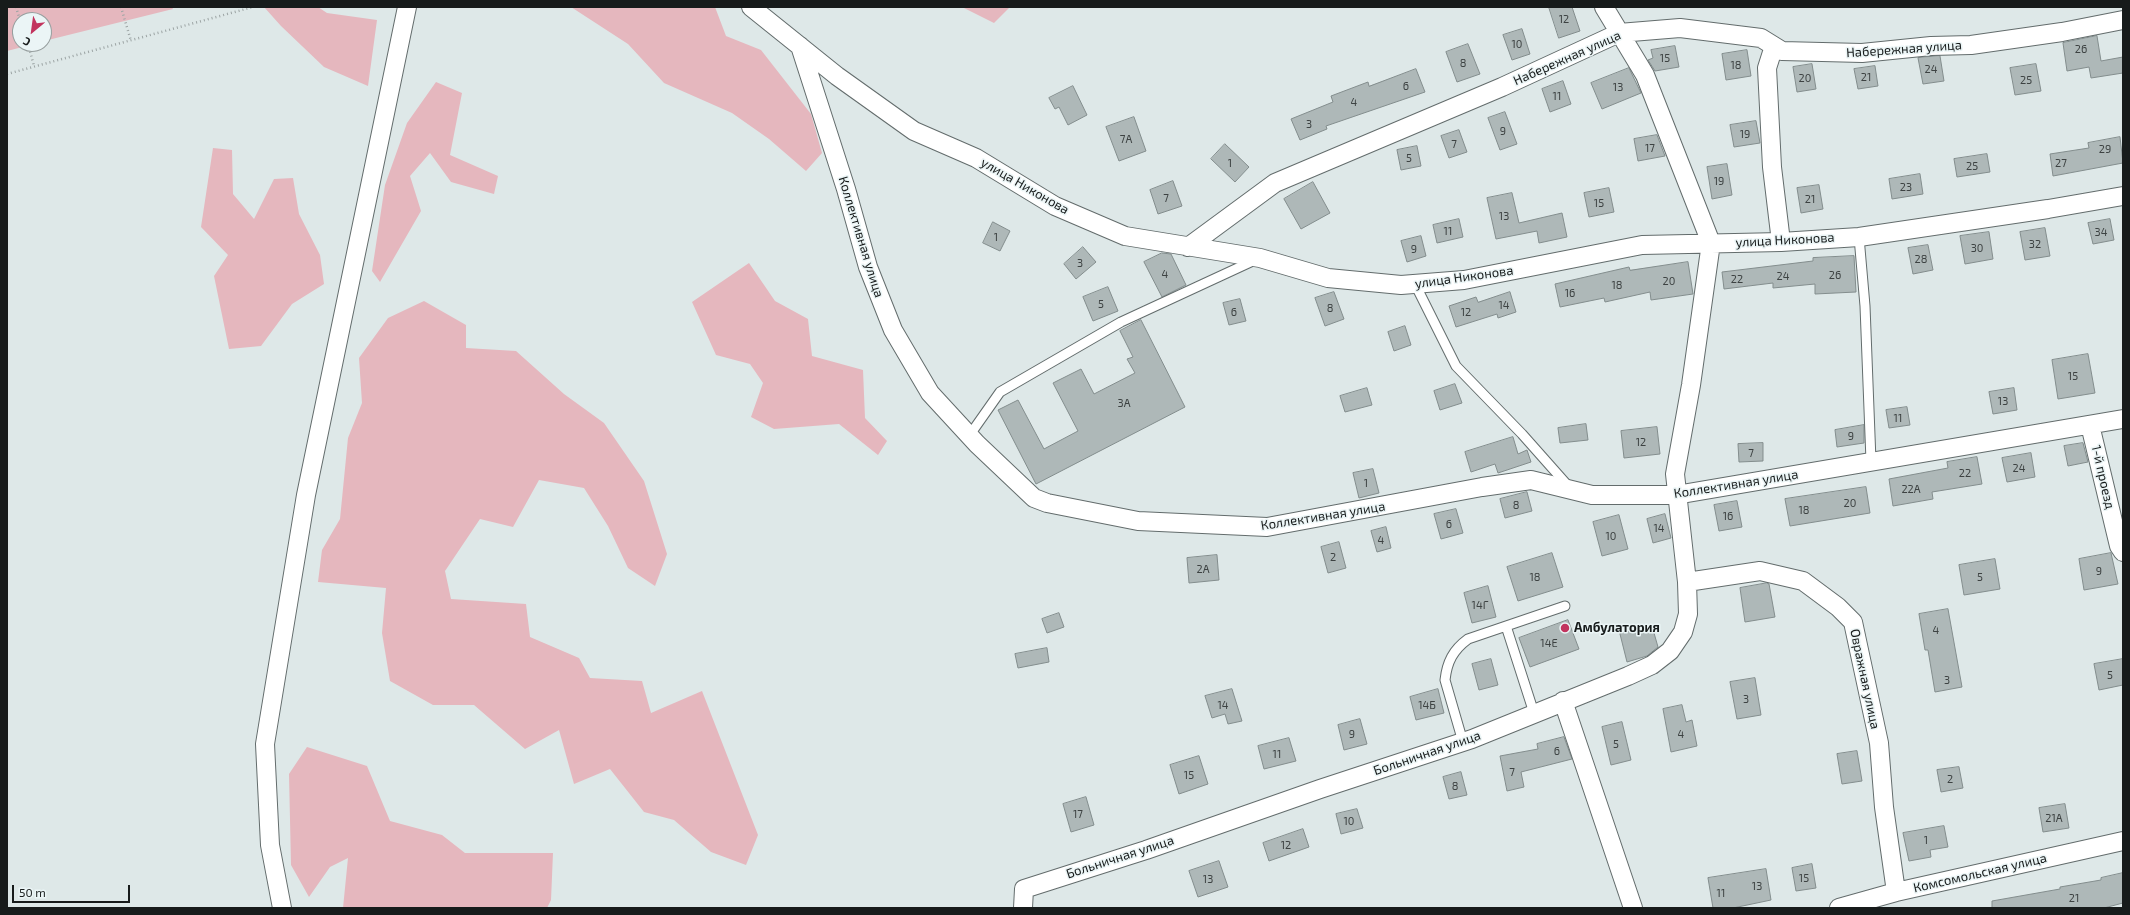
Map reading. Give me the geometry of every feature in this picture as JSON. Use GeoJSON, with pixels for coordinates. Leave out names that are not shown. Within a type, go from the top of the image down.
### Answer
{"type":"FeatureCollection","features":[{"type":"Feature","properties":{"kind":"street"},"geometry":{"type":"LineString","coordinates":[[282,908],[270,845],[265,744],[306,495],[407,7]]}},
{"type":"Feature","properties":{"kind":"street","name":"улица Никонова"},"geometry":{"type":"LineString","coordinates":[[751,7],[837,76],[914,131],[976,158],[1055,206],[1125,236],[1260,258],[1328,278],[1401,285],[1464,280],[1642,245],[1781,242],[1859,237],[2048,209],[2123,196]]}},
{"type":"Feature","properties":{"kind":"street"},"geometry":{"type":"LineString","coordinates":[[1604,7],[1645,75],[1711,243]]}},
{"type":"Feature","properties":{"kind":"street","name":"Набережная улица"},"geometry":{"type":"LineString","coordinates":[[1188,247],[1275,183],[1502,87],[1619,33],[1680,28],[1761,38],[1782,51],[1862,54],[1931,46],[1971,45],[2062,32],[2123,20]]}},
{"type":"Feature","properties":{"kind":"street","name":"Коллективная улица"},"geometry":{"type":"LineString","coordinates":[[800,46],[846,188],[868,267],[893,330],[930,392],[969,436],[1034,498],[1047,504],[1138,521],[1267,527],[1482,487],[1531,480],[1592,495],[1676,495],[2123,419]]}},
{"type":"Feature","properties":{"kind":"street"},"geometry":{"type":"LineString","coordinates":[[1774,46],[1767,68],[1772,167],[1781,242]]}},
{"type":"Feature","properties":{"kind":"street","name":"Больничная улица"},"geometry":{"type":"LineString","coordinates":[[1023,908],[1024,889],[1146,850],[1320,789],[1463,742],[1652,665],[1670,651],[1683,632],[1688,614],[1687,582],[1676,495],[1675,474],[1692,385],[1711,243]]}},
{"type":"Feature","properties":{"kind":"street","name":"1-й проезд"},"geometry":{"type":"LineString","coordinates":[[2090,425],[2119,546],[2123,552]]}},
{"type":"Feature","properties":{"kind":"street","name":"Овражная улица"},"geometry":{"type":"LineString","coordinates":[[1687,582],[1760,571],[1803,581],[1838,607],[1853,622],[1879,743],[1884,806],[1896,892]]}},
{"type":"Feature","properties":{"kind":"street"},"geometry":{"type":"LineString","coordinates":[[1563,701],[1633,908]]}},
{"type":"Feature","properties":{"kind":"street","name":"Комсомольская улица"},"geometry":{"type":"LineString","coordinates":[[1839,908],[1896,892],[2123,841]]}},
{"type":"Feature","properties":{"kind":"lane"},"geometry":{"type":"LineString","coordinates":[[1859,237],[1865,306],[1871,461]]}},
{"type":"Feature","properties":{"kind":"lane"},"geometry":{"type":"LineString","coordinates":[[969,436],[1000,392],[1122,322],[1260,258]]}},
{"type":"Feature","properties":{"kind":"lane"},"geometry":{"type":"LineString","coordinates":[[1415,284],[1456,366],[1522,434],[1571,490]]}},
{"type":"Feature","properties":{"kind":"lane"},"geometry":{"type":"LineString","coordinates":[[1463,742],[1446,680],[1446,670],[1452,655],[1458,646],[1468,640],[1565,606]]}},
{"type":"Feature","properties":{"kind":"lane"},"geometry":{"type":"LineString","coordinates":[[1506,626],[1534,713]]}},
{"type":"Feature","properties":{"kind":"path"},"geometry":{"type":"LineString","coordinates":[[122,7],[131,41]]}},
{"type":"Feature","properties":{"kind":"path"},"geometry":{"type":"LineString","coordinates":[[7,74],[253,7]]}},
{"type":"Feature","properties":{"kind":"path"},"geometry":{"type":"LineString","coordinates":[[30,52],[34,66]]}},
{"type":"Feature","properties":{"kind":"shaded area"},"geometry":{"type":"Polygon","coordinates":[[[7,7],[172,7],[173,9],[52,39],[52,12],[12,12],[12,50],[7,51],[7,7]]]}},
{"type":"Feature","properties":{"kind":"shaded area"},"geometry":{"type":"Polygon","coordinates":[[[264,7],[318,7],[327,13],[377,20],[368,86],[324,67],[281,26],[264,7]]]}},
{"type":"Feature","properties":{"kind":"shaded area"},"geometry":{"type":"Polygon","coordinates":[[[571,7],[715,7],[726,36],[761,50],[811,114],[822,153],[806,171],[769,139],[732,113],[664,83],[628,44],[571,7]]]}},
{"type":"Feature","properties":{"kind":"shaded area"},"geometry":{"type":"Polygon","coordinates":[[[962,7],[1010,7],[994,23],[962,7]]]}},
{"type":"Feature","properties":{"kind":"shaded area"},"geometry":{"type":"Polygon","coordinates":[[[436,82],[462,93],[450,155],[498,176],[494,194],[451,182],[430,153],[410,176],[421,211],[380,282],[372,271],[385,185],[407,123],[436,82]]]}},
{"type":"Feature","properties":{"kind":"shaded area"},"geometry":{"type":"Polygon","coordinates":[[[213,148],[232,150],[233,194],[254,219],[274,179],[293,178],[299,214],[320,255],[324,284],[292,304],[261,346],[229,349],[214,276],[228,255],[201,227],[213,148]]]}},
{"type":"Feature","properties":{"kind":"shaded area"},"geometry":{"type":"Polygon","coordinates":[[[749,263],[775,301],[808,319],[812,356],[863,370],[865,418],[887,441],[878,455],[839,424],[774,429],[751,417],[763,383],[750,364],[716,355],[692,302],[749,263]]]}},
{"type":"Feature","properties":{"kind":"shaded area"},"geometry":{"type":"Polygon","coordinates":[[[424,301],[466,325],[466,348],[516,351],[564,394],[604,423],[644,481],[667,554],[655,586],[628,568],[608,526],[584,488],[539,480],[513,527],[480,519],[445,571],[451,599],[526,604],[530,637],[579,658],[590,678],[642,681],[651,713],[702,691],[758,835],[746,865],[711,852],[674,820],[644,812],[610,769],[574,784],[559,730],[525,749],[474,705],[433,705],[390,681],[382,633],[386,588],[318,582],[322,550],[340,519],[348,438],[362,403],[359,358],[388,318],[424,301]]]}},
{"type":"Feature","properties":{"kind":"shaded area"},"geometry":{"type":"Polygon","coordinates":[[[307,747],[367,766],[390,821],[442,835],[465,853],[553,853],[551,900],[547,908],[343,908],[348,858],[330,867],[309,897],[291,865],[289,774],[307,747]]]}},
{"type":"Feature","properties":{"kind":"building"},"geometry":{"type":"Polygon","coordinates":[[[1549,7],[1572,7],[1580,31],[1559,38],[1549,7]]]}},
{"type":"Feature","properties":{"kind":"building"},"geometry":{"type":"Polygon","coordinates":[[[1522,29],[1530,54],[1512,60],[1503,35],[1522,29]]]}},
{"type":"Feature","properties":{"kind":"building"},"geometry":{"type":"Polygon","coordinates":[[[2097,36],[2101,61],[2123,57],[2123,73],[2091,78],[2089,67],[2067,71],[2063,43],[2097,36]]]}},
{"type":"Feature","properties":{"kind":"building"},"geometry":{"type":"Polygon","coordinates":[[[1468,44],[1480,74],[1457,82],[1446,52],[1468,44]]]}},
{"type":"Feature","properties":{"kind":"building"},"geometry":{"type":"Polygon","coordinates":[[[1675,46],[1679,67],[1655,71],[1648,60],[1653,58],[1651,50],[1675,46]]]}},
{"type":"Feature","properties":{"kind":"building"},"geometry":{"type":"Polygon","coordinates":[[[1747,50],[1751,76],[1726,80],[1722,54],[1747,50]]]}},
{"type":"Feature","properties":{"kind":"building"},"geometry":{"type":"Polygon","coordinates":[[[1940,56],[1944,81],[1923,84],[1918,58],[1940,56]]]}},
{"type":"Feature","properties":{"kind":"building"},"geometry":{"type":"Polygon","coordinates":[[[1812,64],[1816,89],[1797,92],[1793,67],[1812,64]]]}},
{"type":"Feature","properties":{"kind":"building"},"geometry":{"type":"Polygon","coordinates":[[[2036,64],[2041,91],[2015,95],[2010,68],[2036,64]]]}},
{"type":"Feature","properties":{"kind":"building"},"geometry":{"type":"Polygon","coordinates":[[[1875,66],[1878,86],[1858,89],[1854,69],[1875,66]]]}},
{"type":"Feature","properties":{"kind":"building"},"geometry":{"type":"Polygon","coordinates":[[[1629,68],[1641,93],[1602,109],[1591,83],[1629,68]]]}},
{"type":"Feature","properties":{"kind":"building"},"geometry":{"type":"Polygon","coordinates":[[[1416,69],[1425,92],[1326,126],[1327,129],[1300,140],[1291,119],[1333,102],[1331,96],[1368,82],[1369,86],[1416,69]]]}},
{"type":"Feature","properties":{"kind":"building"},"geometry":{"type":"Polygon","coordinates":[[[1563,81],[1571,104],[1550,112],[1542,89],[1563,81]]]}},
{"type":"Feature","properties":{"kind":"building"},"geometry":{"type":"Polygon","coordinates":[[[1073,86],[1087,115],[1068,125],[1059,107],[1055,109],[1049,98],[1073,86]]]}},
{"type":"Feature","properties":{"kind":"building"},"geometry":{"type":"Polygon","coordinates":[[[1505,112],[1517,144],[1500,150],[1488,118],[1505,112]]]}},
{"type":"Feature","properties":{"kind":"building"},"geometry":{"type":"Polygon","coordinates":[[[1134,117],[1146,151],[1119,161],[1106,127],[1134,117]]]}},
{"type":"Feature","properties":{"kind":"building"},"geometry":{"type":"Polygon","coordinates":[[[1756,121],[1760,143],[1734,147],[1730,125],[1756,121]]]}},
{"type":"Feature","properties":{"kind":"building"},"geometry":{"type":"Polygon","coordinates":[[[1459,130],[1467,152],[1449,158],[1441,136],[1459,130]]]}},
{"type":"Feature","properties":{"kind":"building"},"geometry":{"type":"Polygon","coordinates":[[[1657,135],[1665,156],[1638,161],[1634,139],[1657,135]]]}},
{"type":"Feature","properties":{"kind":"building"},"geometry":{"type":"Polygon","coordinates":[[[2120,137],[2123,163],[2053,176],[2050,154],[2089,148],[2088,143],[2120,137]]]}},
{"type":"Feature","properties":{"kind":"building"},"geometry":{"type":"Polygon","coordinates":[[[1225,144],[1249,167],[1235,182],[1211,159],[1225,144]]]}},
{"type":"Feature","properties":{"kind":"building"},"geometry":{"type":"Polygon","coordinates":[[[1417,146],[1421,166],[1401,170],[1397,150],[1417,146]]]}},
{"type":"Feature","properties":{"kind":"building"},"geometry":{"type":"Polygon","coordinates":[[[1987,154],[1990,172],[1957,177],[1954,159],[1987,154]]]}},
{"type":"Feature","properties":{"kind":"building"},"geometry":{"type":"Polygon","coordinates":[[[1727,164],[1732,195],[1712,199],[1707,167],[1727,164]]]}},
{"type":"Feature","properties":{"kind":"building"},"geometry":{"type":"Polygon","coordinates":[[[1920,174],[1923,194],[1892,199],[1889,179],[1920,174]]]}},
{"type":"Feature","properties":{"kind":"building"},"geometry":{"type":"Polygon","coordinates":[[[1173,181],[1182,206],[1158,214],[1150,190],[1173,181]]]}},
{"type":"Feature","properties":{"kind":"building"},"geometry":{"type":"Polygon","coordinates":[[[1313,182],[1330,213],[1301,229],[1284,199],[1313,182]]]}},
{"type":"Feature","properties":{"kind":"building"},"geometry":{"type":"Polygon","coordinates":[[[1819,185],[1823,209],[1801,213],[1797,188],[1819,185]]]}},
{"type":"Feature","properties":{"kind":"building"},"geometry":{"type":"Polygon","coordinates":[[[1609,188],[1614,212],[1589,217],[1584,193],[1609,188]]]}},
{"type":"Feature","properties":{"kind":"building"},"geometry":{"type":"Polygon","coordinates":[[[1512,193],[1519,223],[1562,213],[1567,237],[1539,243],[1537,231],[1496,239],[1487,198],[1512,193]]]}},
{"type":"Feature","properties":{"kind":"building"},"geometry":{"type":"Polygon","coordinates":[[[1459,219],[1463,237],[1437,243],[1433,225],[1459,219]]]}},
{"type":"Feature","properties":{"kind":"building"},"geometry":{"type":"Polygon","coordinates":[[[2110,219],[2114,240],[2093,244],[2088,223],[2110,219]]]}},
{"type":"Feature","properties":{"kind":"building"},"geometry":{"type":"Polygon","coordinates":[[[993,222],[1010,231],[1000,251],[983,243],[993,222]]]}},
{"type":"Feature","properties":{"kind":"building"},"geometry":{"type":"Polygon","coordinates":[[[2045,228],[2050,256],[2025,260],[2020,232],[2045,228]]]}},
{"type":"Feature","properties":{"kind":"building"},"geometry":{"type":"Polygon","coordinates":[[[1989,232],[1993,259],[1965,264],[1960,236],[1989,232]]]}},
{"type":"Feature","properties":{"kind":"building"},"geometry":{"type":"Polygon","coordinates":[[[1421,236],[1426,256],[1407,262],[1401,241],[1421,236]]]}},
{"type":"Feature","properties":{"kind":"building"},"geometry":{"type":"Polygon","coordinates":[[[1928,245],[1933,270],[1913,274],[1908,248],[1928,245]]]}},
{"type":"Feature","properties":{"kind":"building"},"geometry":{"type":"Polygon","coordinates":[[[1083,247],[1096,262],[1076,279],[1064,264],[1083,247]]]}},
{"type":"Feature","properties":{"kind":"building"},"geometry":{"type":"Polygon","coordinates":[[[1162,253],[1171,254],[1186,285],[1162,297],[1144,262],[1162,253]]]}},
{"type":"Feature","properties":{"kind":"building"},"geometry":{"type":"Polygon","coordinates":[[[1854,256],[1856,292],[1815,294],[1815,284],[1773,288],[1773,283],[1724,289],[1722,272],[1813,261],[1813,258],[1854,256]]]}},
{"type":"Feature","properties":{"kind":"building"},"geometry":{"type":"Polygon","coordinates":[[[1688,262],[1693,294],[1651,300],[1650,292],[1605,302],[1604,298],[1560,307],[1555,284],[1629,267],[1630,270],[1688,262]]]}},
{"type":"Feature","properties":{"kind":"building"},"geometry":{"type":"Polygon","coordinates":[[[1108,287],[1118,311],[1093,321],[1083,297],[1108,287]]]}},
{"type":"Feature","properties":{"kind":"building"},"geometry":{"type":"Polygon","coordinates":[[[1334,292],[1344,319],[1325,326],[1315,298],[1334,292]]]}},
{"type":"Feature","properties":{"kind":"building"},"geometry":{"type":"Polygon","coordinates":[[[1510,292],[1516,312],[1498,318],[1497,314],[1456,327],[1449,306],[1476,297],[1478,302],[1510,292]]]}},
{"type":"Feature","properties":{"kind":"building"},"geometry":{"type":"Polygon","coordinates":[[[1240,299],[1246,321],[1229,325],[1223,303],[1240,299]]]}},
{"type":"Feature","properties":{"kind":"building"},"geometry":{"type":"Polygon","coordinates":[[[1141,320],[1185,407],[1036,484],[998,410],[1018,400],[1044,449],[1078,431],[1053,383],[1081,369],[1094,394],[1135,373],[1127,359],[1133,357],[1120,331],[1141,320]]]}},
{"type":"Feature","properties":{"kind":"building"},"geometry":{"type":"Polygon","coordinates":[[[1405,326],[1411,345],[1394,351],[1388,332],[1405,326]]]}},
{"type":"Feature","properties":{"kind":"building"},"geometry":{"type":"Polygon","coordinates":[[[2088,354],[2095,393],[2058,399],[2052,360],[2088,354]]]}},
{"type":"Feature","properties":{"kind":"building"},"geometry":{"type":"Polygon","coordinates":[[[1455,384],[1462,403],[1440,410],[1434,391],[1455,384]]]}},
{"type":"Feature","properties":{"kind":"building"},"geometry":{"type":"Polygon","coordinates":[[[1367,388],[1372,405],[1345,412],[1340,396],[1367,388]]]}},
{"type":"Feature","properties":{"kind":"building"},"geometry":{"type":"Polygon","coordinates":[[[2014,388],[2017,410],[1993,414],[1989,392],[2014,388]]]}},
{"type":"Feature","properties":{"kind":"building"},"geometry":{"type":"Polygon","coordinates":[[[1907,407],[1910,425],[1889,428],[1886,410],[1907,407]]]}},
{"type":"Feature","properties":{"kind":"building"},"geometry":{"type":"Polygon","coordinates":[[[1586,424],[1588,440],[1560,443],[1558,428],[1586,424]]]}},
{"type":"Feature","properties":{"kind":"building"},"geometry":{"type":"Polygon","coordinates":[[[1864,425],[1864,443],[1837,447],[1835,430],[1864,425]]]}},
{"type":"Feature","properties":{"kind":"building"},"geometry":{"type":"Polygon","coordinates":[[[1657,427],[1660,454],[1624,458],[1621,431],[1657,427]]]}},
{"type":"Feature","properties":{"kind":"building"},"geometry":{"type":"Polygon","coordinates":[[[1513,437],[1518,454],[1527,450],[1531,462],[1498,473],[1495,464],[1471,472],[1465,452],[1513,437]]]}},
{"type":"Feature","properties":{"kind":"building"},"geometry":{"type":"Polygon","coordinates":[[[1763,443],[1763,461],[1739,462],[1738,444],[1763,443]]]}},
{"type":"Feature","properties":{"kind":"building"},"geometry":{"type":"Polygon","coordinates":[[[2083,443],[2088,462],[2068,466],[2064,446],[2083,443]]]}},
{"type":"Feature","properties":{"kind":"building"},"geometry":{"type":"Polygon","coordinates":[[[2031,453],[2035,477],[2007,482],[2002,458],[2031,453]]]}},
{"type":"Feature","properties":{"kind":"building"},"geometry":{"type":"Polygon","coordinates":[[[1977,457],[1982,484],[1932,492],[1933,499],[1893,506],[1889,479],[1948,468],[1947,462],[1977,457]]]}},
{"type":"Feature","properties":{"kind":"building"},"geometry":{"type":"Polygon","coordinates":[[[1373,469],[1379,493],[1359,498],[1353,473],[1373,469]]]}},
{"type":"Feature","properties":{"kind":"building"},"geometry":{"type":"Polygon","coordinates":[[[1866,487],[1870,513],[1790,526],[1785,499],[1866,487]]]}},
{"type":"Feature","properties":{"kind":"building"},"geometry":{"type":"Polygon","coordinates":[[[1527,492],[1532,511],[1505,518],[1500,499],[1527,492]]]}},
{"type":"Feature","properties":{"kind":"building"},"geometry":{"type":"Polygon","coordinates":[[[1737,501],[1742,527],[1719,531],[1714,505],[1737,501]]]}},
{"type":"Feature","properties":{"kind":"building"},"geometry":{"type":"Polygon","coordinates":[[[1456,509],[1463,533],[1441,539],[1434,514],[1456,509]]]}},
{"type":"Feature","properties":{"kind":"building"},"geometry":{"type":"Polygon","coordinates":[[[1665,514],[1671,538],[1653,543],[1647,519],[1665,514]]]}},
{"type":"Feature","properties":{"kind":"building"},"geometry":{"type":"Polygon","coordinates":[[[1619,515],[1628,549],[1602,556],[1593,522],[1619,515]]]}},
{"type":"Feature","properties":{"kind":"building"},"geometry":{"type":"Polygon","coordinates":[[[1386,527],[1391,548],[1377,552],[1371,531],[1386,527]]]}},
{"type":"Feature","properties":{"kind":"building"},"geometry":{"type":"Polygon","coordinates":[[[1339,542],[1346,568],[1328,573],[1321,547],[1339,542]]]}},
{"type":"Feature","properties":{"kind":"building"},"geometry":{"type":"Polygon","coordinates":[[[1552,553],[1563,587],[1518,601],[1507,567],[1552,553]]]}},
{"type":"Feature","properties":{"kind":"building"},"geometry":{"type":"Polygon","coordinates":[[[2111,553],[2118,584],[2084,590],[2079,559],[2111,553]]]}},
{"type":"Feature","properties":{"kind":"building"},"geometry":{"type":"Polygon","coordinates":[[[1217,555],[1219,580],[1189,583],[1187,558],[1217,555]]]}},
{"type":"Feature","properties":{"kind":"building"},"geometry":{"type":"Polygon","coordinates":[[[1995,559],[2000,589],[1964,595],[1959,565],[1995,559]]]}},
{"type":"Feature","properties":{"kind":"building"},"geometry":{"type":"Polygon","coordinates":[[[1767,583],[1769,584],[1775,617],[1745,622],[1740,588],[1767,583]]]}},
{"type":"Feature","properties":{"kind":"building"},"geometry":{"type":"Polygon","coordinates":[[[1488,586],[1496,617],[1472,623],[1464,593],[1488,586]]]}},
{"type":"Feature","properties":{"kind":"building"},"geometry":{"type":"Polygon","coordinates":[[[1948,609],[1962,687],[1935,692],[1928,650],[1925,650],[1919,614],[1948,609]]]}},
{"type":"Feature","properties":{"kind":"building"},"geometry":{"type":"Polygon","coordinates":[[[1059,613],[1064,627],[1047,633],[1042,619],[1059,613]]]}},
{"type":"Feature","properties":{"kind":"building"},"geometry":{"type":"Polygon","coordinates":[[[1568,620],[1579,649],[1530,667],[1519,638],[1568,620]]]}},
{"type":"Feature","properties":{"kind":"building"},"geometry":{"type":"Polygon","coordinates":[[[1652,626],[1658,647],[1647,656],[1627,662],[1620,634],[1652,626]]]}},
{"type":"Feature","properties":{"kind":"building"},"geometry":{"type":"Polygon","coordinates":[[[1047,648],[1049,662],[1018,668],[1015,654],[1047,648]]]}},
{"type":"Feature","properties":{"kind":"building"},"geometry":{"type":"Polygon","coordinates":[[[1491,659],[1498,685],[1479,690],[1472,664],[1491,659]]]}},
{"type":"Feature","properties":{"kind":"building"},"geometry":{"type":"Polygon","coordinates":[[[2123,659],[2123,685],[2099,690],[2094,664],[2123,659]]]}},
{"type":"Feature","properties":{"kind":"building"},"geometry":{"type":"Polygon","coordinates":[[[1755,678],[1761,715],[1737,719],[1730,682],[1755,678]]]}},
{"type":"Feature","properties":{"kind":"building"},"geometry":{"type":"Polygon","coordinates":[[[1232,689],[1242,721],[1228,724],[1225,714],[1212,718],[1205,696],[1232,689]]]}},
{"type":"Feature","properties":{"kind":"building"},"geometry":{"type":"Polygon","coordinates":[[[1438,689],[1444,713],[1416,720],[1410,697],[1438,689]]]}},
{"type":"Feature","properties":{"kind":"building"},"geometry":{"type":"Polygon","coordinates":[[[1682,705],[1686,722],[1692,720],[1697,746],[1671,752],[1663,709],[1682,705]]]}},
{"type":"Feature","properties":{"kind":"building"},"geometry":{"type":"Polygon","coordinates":[[[1360,719],[1367,744],[1344,750],[1338,725],[1360,719]]]}},
{"type":"Feature","properties":{"kind":"building"},"geometry":{"type":"Polygon","coordinates":[[[1622,722],[1631,760],[1611,765],[1602,727],[1622,722]]]}},
{"type":"Feature","properties":{"kind":"building"},"geometry":{"type":"Polygon","coordinates":[[[1564,737],[1572,759],[1521,772],[1524,787],[1507,791],[1500,756],[1538,749],[1537,744],[1564,737]]]}},
{"type":"Feature","properties":{"kind":"building"},"geometry":{"type":"Polygon","coordinates":[[[1289,738],[1296,761],[1264,769],[1258,746],[1289,738]]]}},
{"type":"Feature","properties":{"kind":"building"},"geometry":{"type":"Polygon","coordinates":[[[1857,751],[1862,781],[1842,784],[1837,754],[1857,751]]]}},
{"type":"Feature","properties":{"kind":"building"},"geometry":{"type":"Polygon","coordinates":[[[1199,756],[1208,784],[1179,794],[1170,765],[1199,756]]]}},
{"type":"Feature","properties":{"kind":"building"},"geometry":{"type":"Polygon","coordinates":[[[1959,767],[1963,788],[1941,792],[1937,770],[1959,767]]]}},
{"type":"Feature","properties":{"kind":"building"},"geometry":{"type":"Polygon","coordinates":[[[1461,772],[1467,795],[1449,799],[1443,777],[1461,772]]]}},
{"type":"Feature","properties":{"kind":"building"},"geometry":{"type":"Polygon","coordinates":[[[1086,797],[1094,825],[1071,832],[1063,804],[1086,797]]]}},
{"type":"Feature","properties":{"kind":"building"},"geometry":{"type":"Polygon","coordinates":[[[2065,804],[2069,828],[2043,832],[2039,808],[2065,804]]]}},
{"type":"Feature","properties":{"kind":"building"},"geometry":{"type":"Polygon","coordinates":[[[1357,809],[1363,828],[1341,834],[1336,814],[1357,809]]]}},
{"type":"Feature","properties":{"kind":"building"},"geometry":{"type":"Polygon","coordinates":[[[1944,826],[1948,847],[1930,850],[1931,857],[1909,861],[1903,833],[1944,826]]]}},
{"type":"Feature","properties":{"kind":"building"},"geometry":{"type":"Polygon","coordinates":[[[1303,829],[1309,847],[1269,861],[1263,843],[1303,829]]]}},
{"type":"Feature","properties":{"kind":"building"},"geometry":{"type":"Polygon","coordinates":[[[1219,861],[1228,887],[1198,897],[1189,871],[1219,861]]]}},
{"type":"Feature","properties":{"kind":"building"},"geometry":{"type":"Polygon","coordinates":[[[1812,864],[1816,888],[1796,891],[1792,868],[1812,864]]]}},
{"type":"Feature","properties":{"kind":"building"},"geometry":{"type":"Polygon","coordinates":[[[1766,869],[1771,900],[1733,908],[1713,908],[1708,878],[1766,869]]]}},
{"type":"Feature","properties":{"kind":"building"},"geometry":{"type":"Polygon","coordinates":[[[2123,873],[2123,903],[2104,908],[1992,908],[1992,901],[2060,889],[2060,887],[2101,880],[2101,878],[2123,873]]]}},
{"type":"Feature","properties":{"kind":"place","name":"Амбулатория"},"geometry":{"type":"Point","coordinates":[1565,628]}}]}
